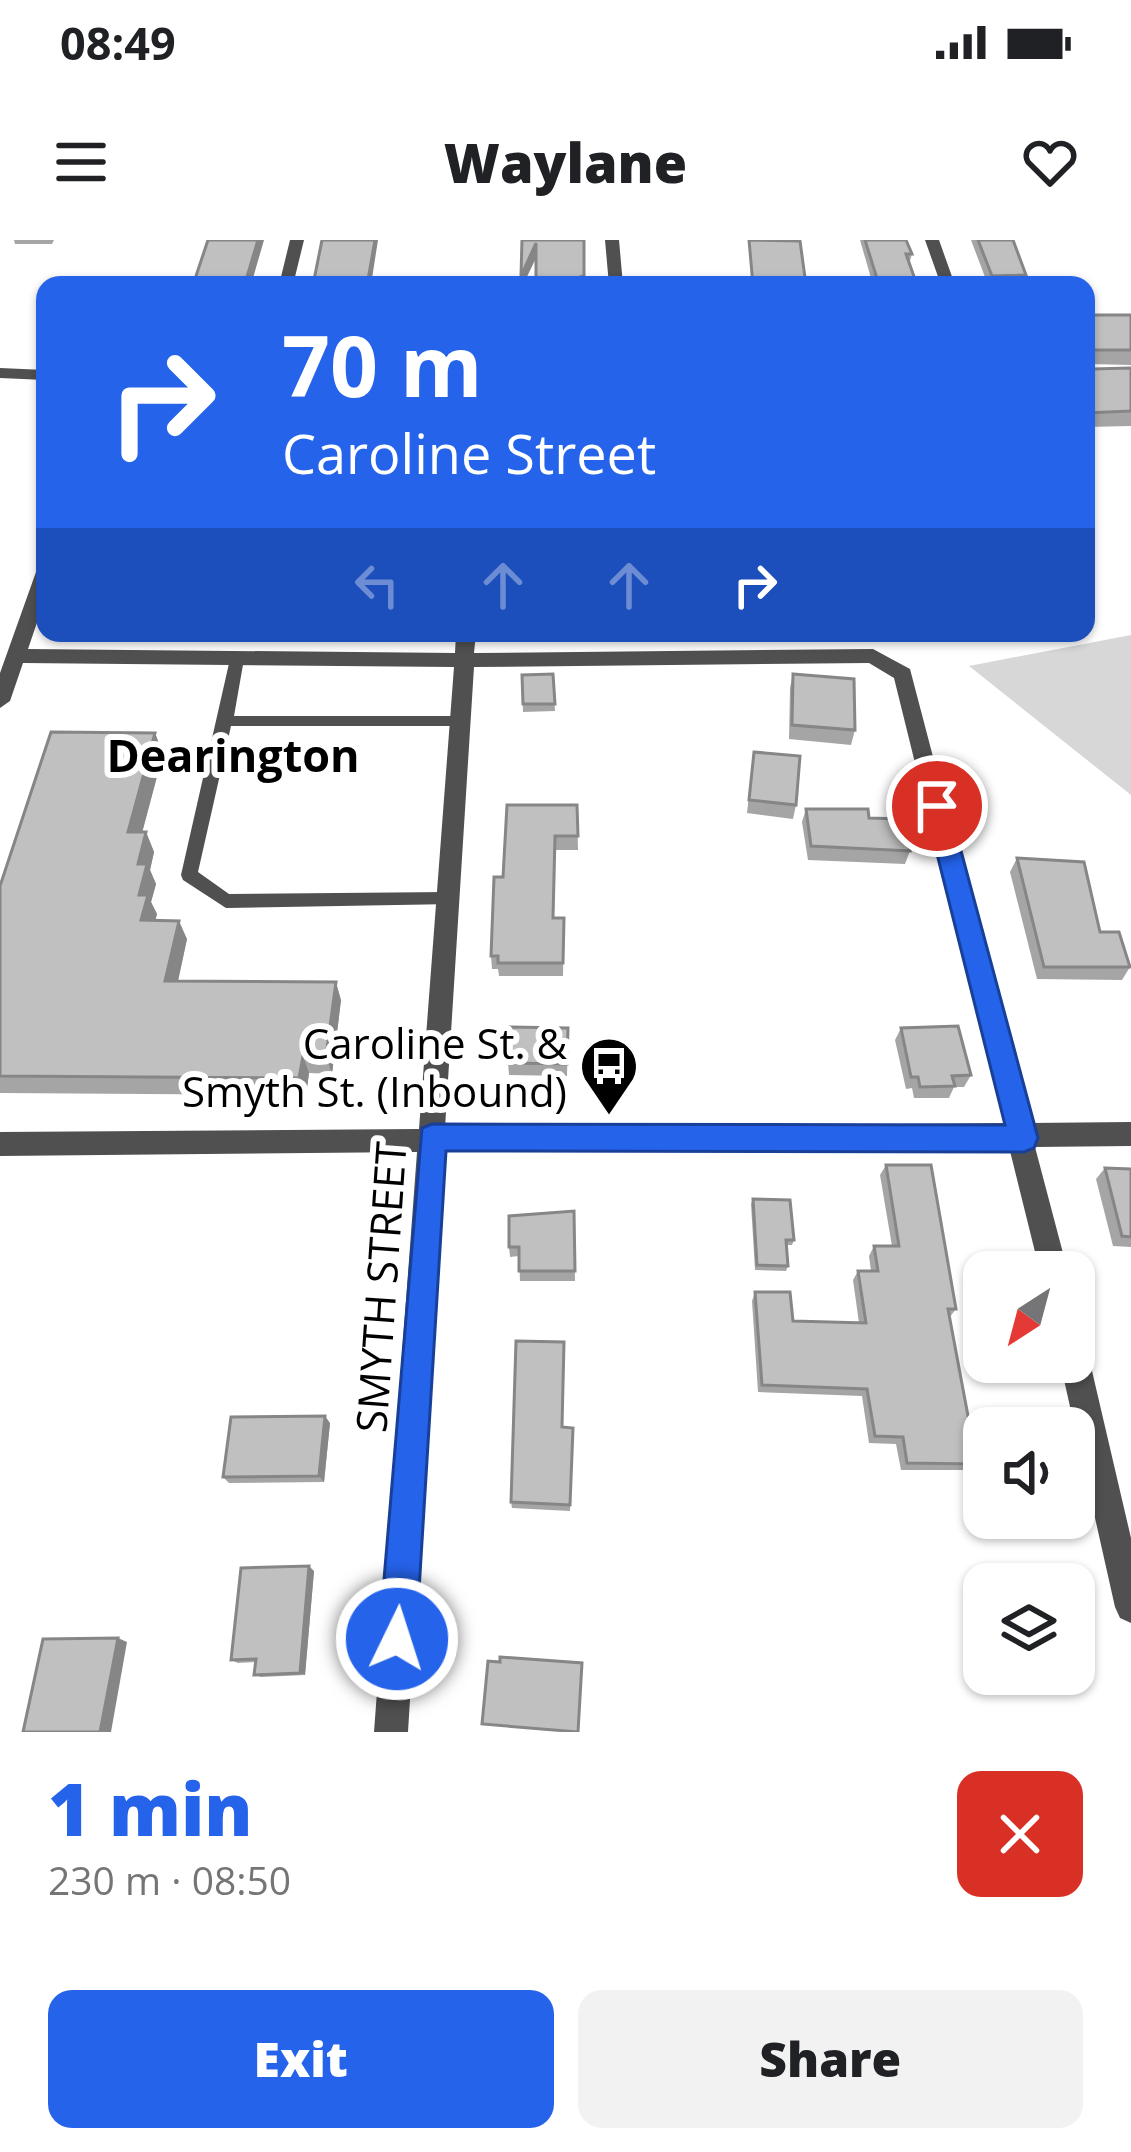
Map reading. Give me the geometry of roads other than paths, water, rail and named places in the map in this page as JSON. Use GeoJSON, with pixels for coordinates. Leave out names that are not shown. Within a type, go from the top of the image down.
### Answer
{"type":"FeatureCollection","features":[{"type":"Feature","properties":{"kind":"street"},"geometry":{"type":"LineString","coordinates":[[288,276],[297,240]]}},
{"type":"Feature","properties":{"kind":"street"},"geometry":{"type":"LineString","coordinates":[[612,240],[615,276]]}},
{"type":"Feature","properties":{"kind":"street"},"geometry":{"type":"LineString","coordinates":[[932,240],[945,276]]}},
{"type":"Feature","properties":{"kind":"street"},"geometry":{"type":"LineString","coordinates":[[0,374],[36,375]]}},
{"type":"Feature","properties":{"kind":"street"},"geometry":{"type":"LineString","coordinates":[[0,700],[36,599]]}},
{"type":"Feature","properties":{"kind":"street"},"geometry":{"type":"LineString","coordinates":[[17,656],[237,659],[465,646],[873,656],[903,674],[1049,1251]]}},
{"type":"Feature","properties":{"kind":"street","name":"SMYTH STREET"},"geometry":{"type":"LineString","coordinates":[[391,1732],[465,646]]}},
{"type":"Feature","properties":{"kind":"street"},"geometry":{"type":"LineString","coordinates":[[0,1144],[1131,1134]]}},
{"type":"Feature","properties":{"kind":"street"},"geometry":{"type":"LineString","coordinates":[[1080,1383],[1131,1607]]}},
{"type":"Feature","properties":{"kind":"lane"},"geometry":{"type":"LineString","coordinates":[[237,659],[189,875],[226,901],[448,899]]}},
{"type":"Feature","properties":{"kind":"lane"},"geometry":{"type":"LineString","coordinates":[[225,721],[460,721]]}},
{"type":"Feature","properties":{"kind":"place","name":"Caroline St. & Smyth St. (Inbound)"},"geometry":{"type":"Point","coordinates":[609,1117]}},
{"type":"Feature","properties":{"kind":"district","name":"Dearington"},"geometry":{"type":"Point","coordinates":[233,754]}}]}
